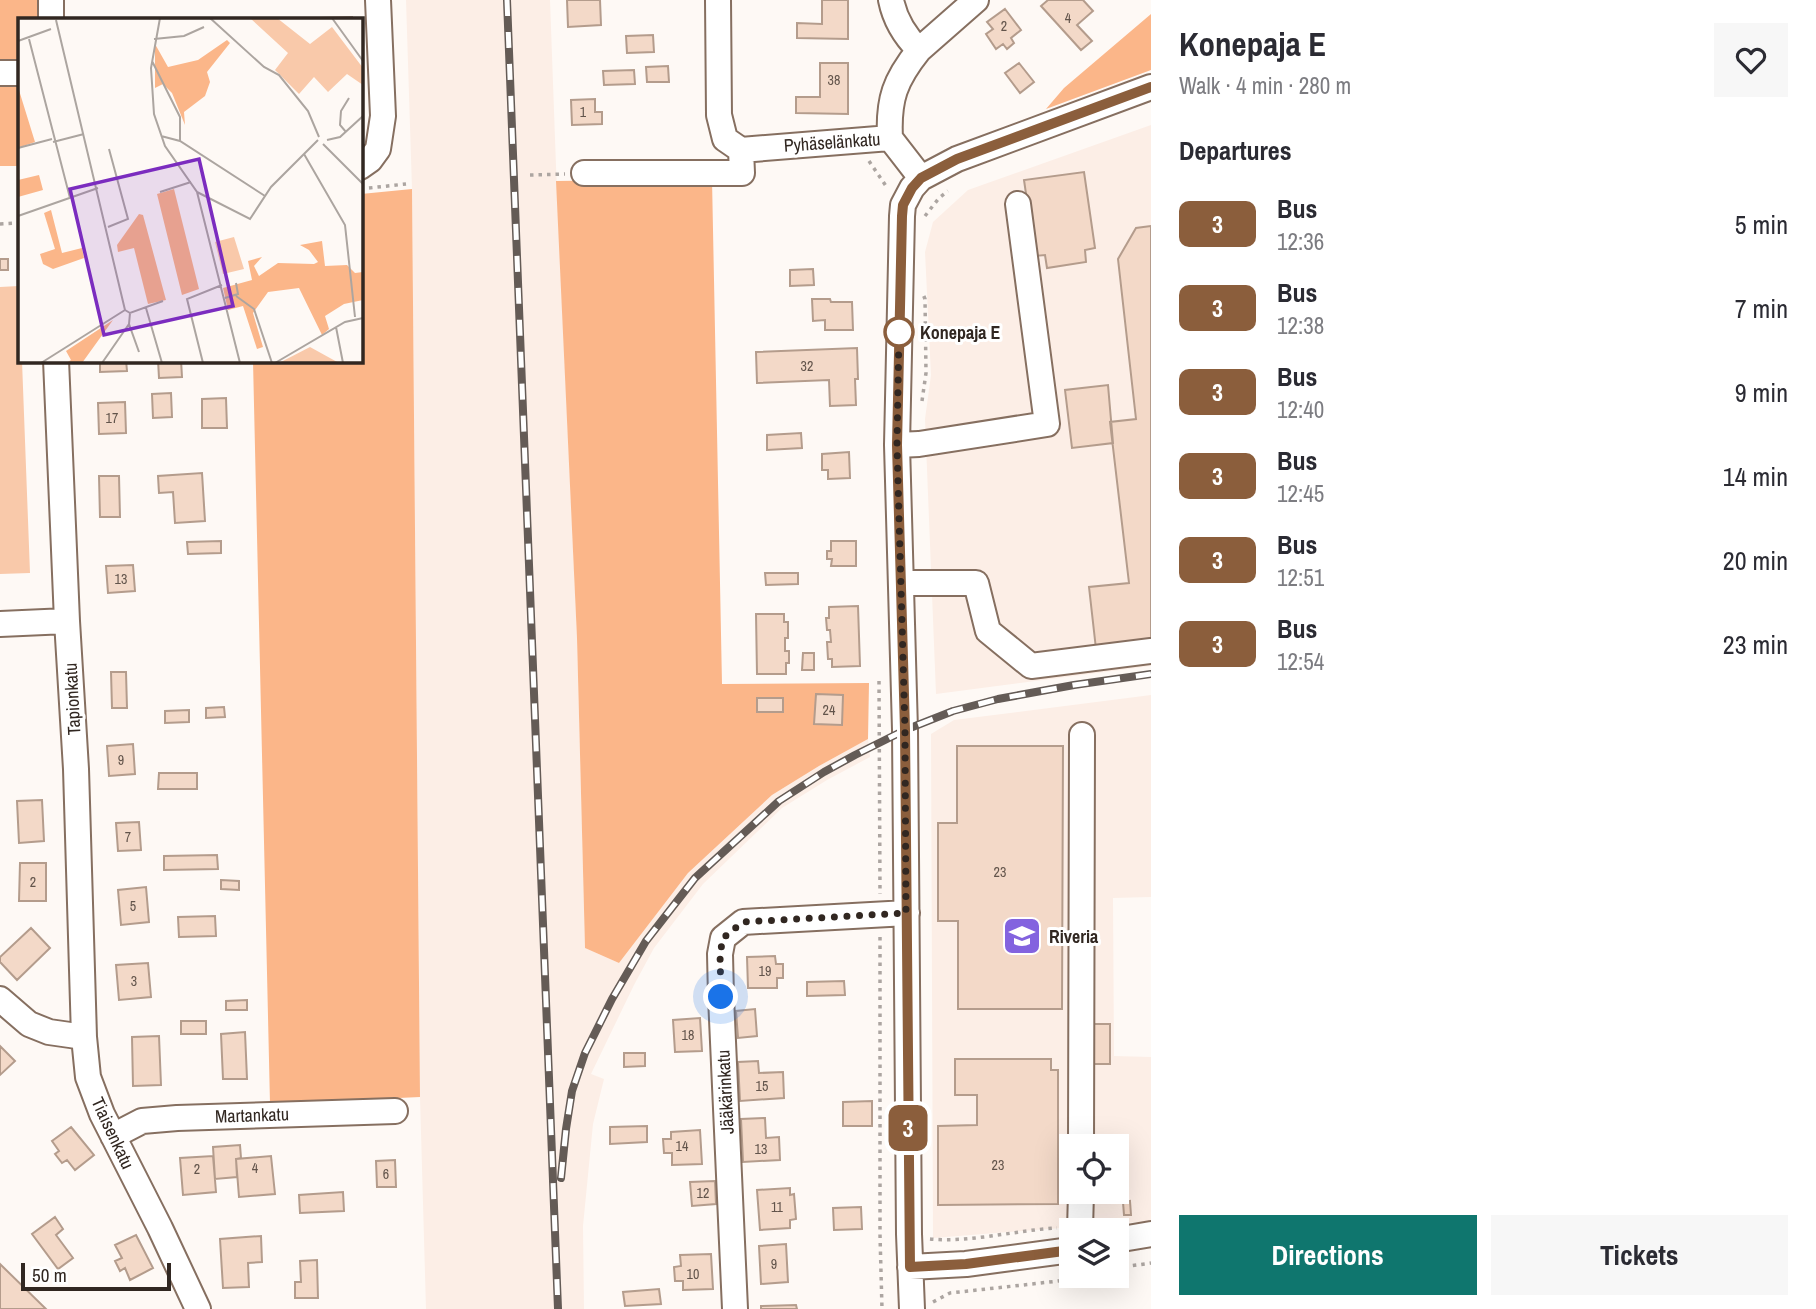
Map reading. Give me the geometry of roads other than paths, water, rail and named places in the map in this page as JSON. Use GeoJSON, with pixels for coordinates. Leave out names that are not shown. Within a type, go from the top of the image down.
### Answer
{"type":"FeatureCollection","features":[{"type":"Feature","properties":{"kind":"street"},"geometry":{"type":"LineString","coordinates":[[51,0],[51,18]]}},
{"type":"Feature","properties":{"kind":"street"},"geometry":{"type":"LineString","coordinates":[[362,166],[378,149],[383,116],[378,0]]}},
{"type":"Feature","properties":{"kind":"street"},"geometry":{"type":"LineString","coordinates":[[584,173],[742,173],[741,150],[725,139],[719,115],[718,0]]}},
{"type":"Feature","properties":{"kind":"street"},"geometry":{"type":"LineString","coordinates":[[891,0],[902,30],[919,50]]}},
{"type":"Feature","properties":{"kind":"street"},"geometry":{"type":"LineString","coordinates":[[890,138],[889,116],[895,88],[903,70],[919,50],[975,0]]}},
{"type":"Feature","properties":{"kind":"street"},"geometry":{"type":"LineString","coordinates":[[0,73],[18,73]]}},
{"type":"Feature","properties":{"kind":"street"},"geometry":{"type":"LineString","coordinates":[[911,1308],[897,445],[903,205],[921,178],[957,159],[1151,87]]}},
{"type":"Feature","properties":{"kind":"street","name":"Pyhäselänkatu"},"geometry":{"type":"LineString","coordinates":[[741,150],[890,138],[921,178]]}},
{"type":"Feature","properties":{"kind":"street"},"geometry":{"type":"LineString","coordinates":[[897,445],[1047,424],[1018,204]]}},
{"type":"Feature","properties":{"kind":"street","name":"Tapionkatu"},"geometry":{"type":"LineString","coordinates":[[56,362],[77,782],[83,1037]]}},
{"type":"Feature","properties":{"kind":"street"},"geometry":{"type":"LineString","coordinates":[[901,583],[976,583],[988,631],[1031,666],[1151,651]]}},
{"type":"Feature","properties":{"kind":"street"},"geometry":{"type":"LineString","coordinates":[[0,624],[67,621]]}},
{"type":"Feature","properties":{"kind":"street"},"geometry":{"type":"LineString","coordinates":[[1081,1134],[1082,736]]}},
{"type":"Feature","properties":{"kind":"street","name":"Jääkärinkatu"},"geometry":{"type":"LineString","coordinates":[[735,1309],[721,997],[720,954],[723,938],[743,922],[906,913]]}},
{"type":"Feature","properties":{"kind":"street"},"geometry":{"type":"LineString","coordinates":[[0,999],[29,1024],[49,1032],[83,1037]]}},
{"type":"Feature","properties":{"kind":"street","name":"Tiaisenkatu"},"geometry":{"type":"LineString","coordinates":[[83,1037],[88,1077],[102,1114],[198,1309]]}},
{"type":"Feature","properties":{"kind":"street","name":"Martankatu"},"geometry":{"type":"LineString","coordinates":[[113,1136],[142,1121],[395,1111]]}},
{"type":"Feature","properties":{"kind":"street"},"geometry":{"type":"LineString","coordinates":[[1129,1238],[1151,1234]]}},
{"type":"Feature","properties":{"kind":"street"},"geometry":{"type":"LineString","coordinates":[[910,1267],[966,1264],[1059,1252]]}},
{"type":"Feature","properties":{"kind":"railway"},"geometry":{"type":"LineString","coordinates":[[507,0],[558,1309]]}},
{"type":"Feature","properties":{"kind":"railway"},"geometry":{"type":"LineString","coordinates":[[561,1178],[572,1091],[585,1053],[612,999],[646,941],[695,878],[779,801],[855,755],[905,730],[953,711],[998,699],[1151,674]]}},
{"type":"Feature","properties":{"kind":"place","name":"Konepaja E"},"geometry":{"type":"Point","coordinates":[899,332]}},
{"type":"Feature","properties":{"kind":"place","name":"Riveria"},"geometry":{"type":"Point","coordinates":[1022,936]}}]}
